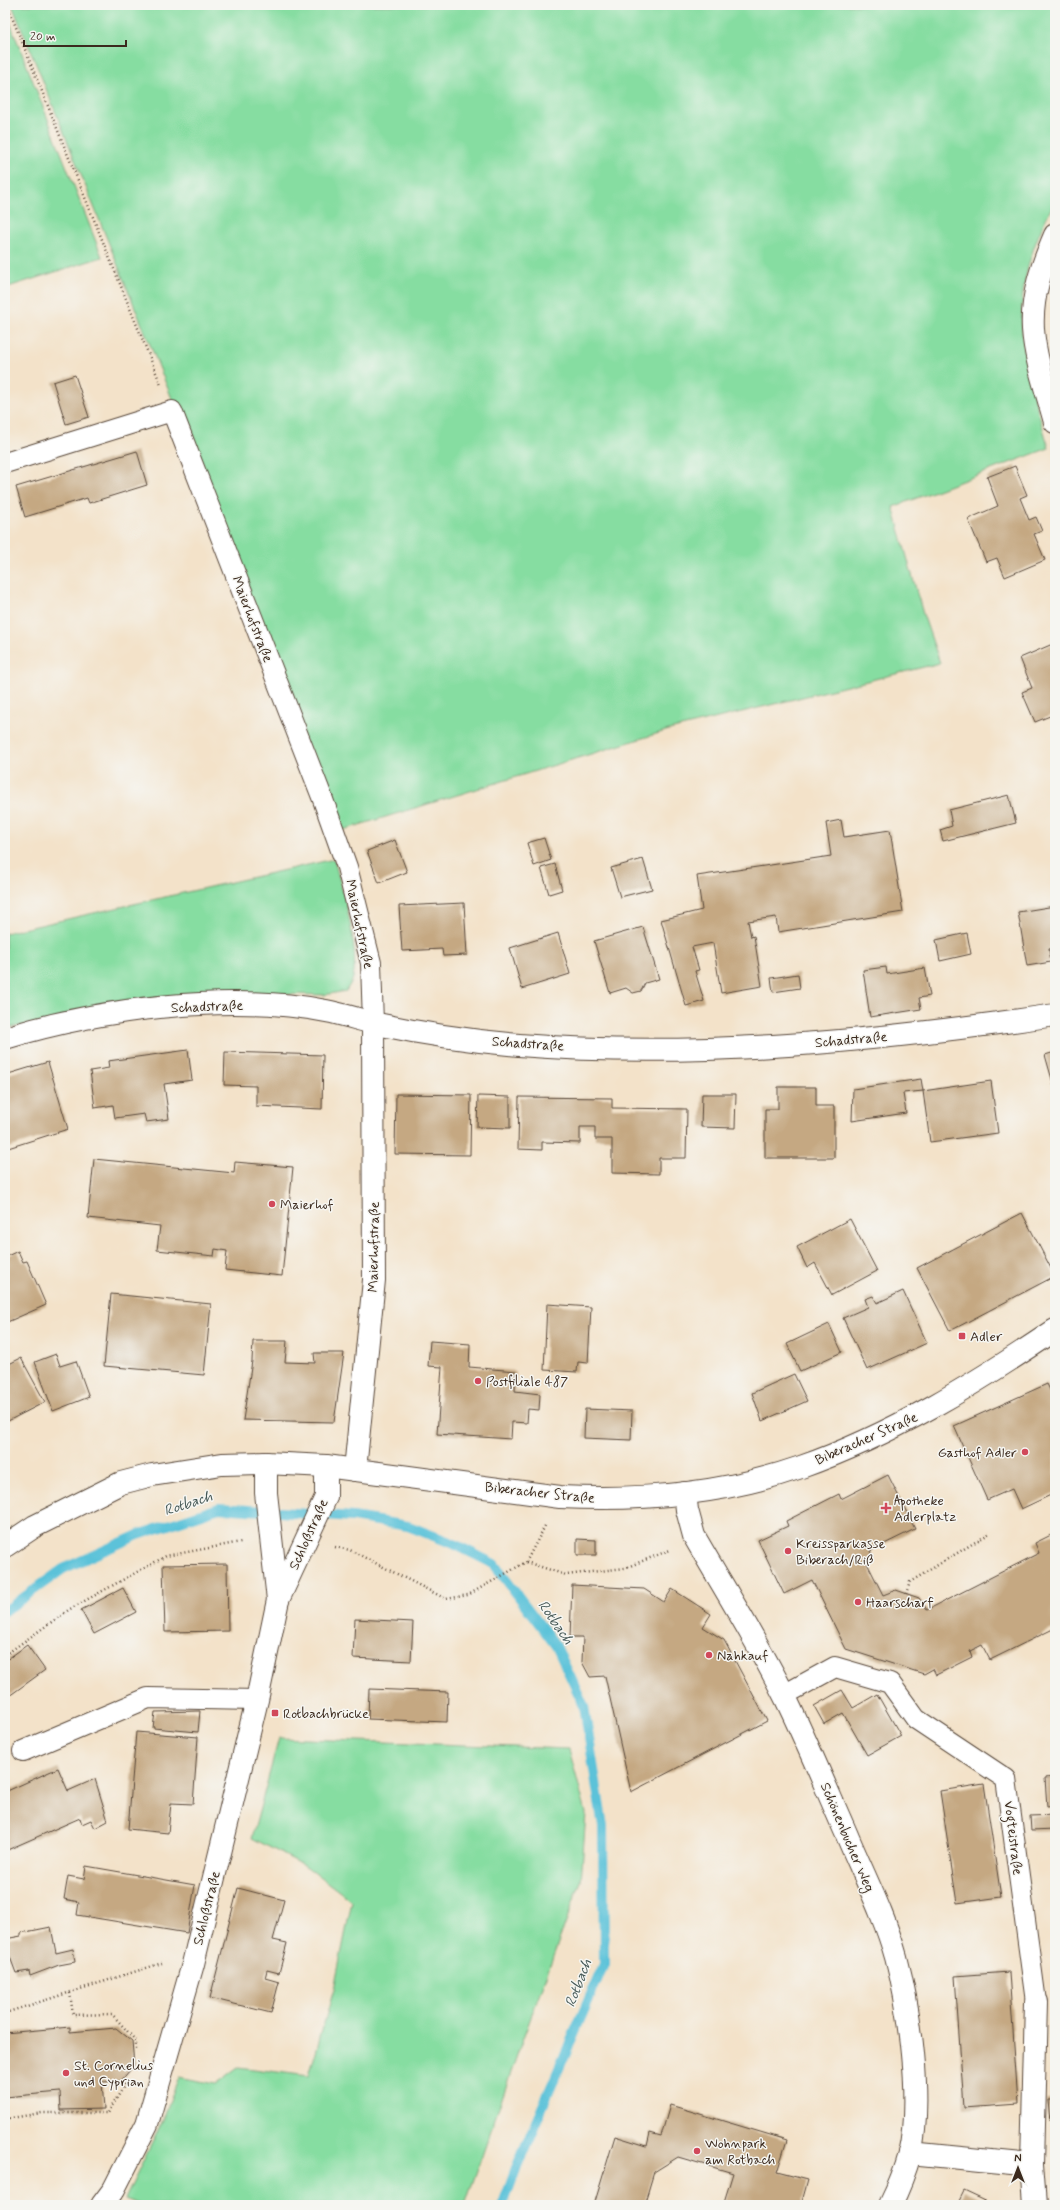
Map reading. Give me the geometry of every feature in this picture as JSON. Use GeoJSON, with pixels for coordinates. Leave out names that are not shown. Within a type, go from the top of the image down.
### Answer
{"type":"FeatureCollection","features":[{"type":"Feature","properties":{"kind":"street"},"geometry":{"type":"LineString","coordinates":[[1055,235],[1043,262],[1034,299],[1033,329],[1037,355],[1055,422]]}},
{"type":"Feature","properties":{"kind":"street","name":"Schadstraße"},"geometry":{"type":"LineString","coordinates":[[5,1038],[33,1030],[104,1016],[160,1008],[213,1004],[270,1004],[326,1011],[373,1023],[428,1034],[520,1045],[655,1048],[723,1048],[823,1042],[965,1028],[1055,1015]]}},
{"type":"Feature","properties":{"kind":"street","name":"Maierhofstraße"},"geometry":{"type":"LineString","coordinates":[[355,1470],[374,1280],[373,1023]]}},
{"type":"Feature","properties":{"kind":"street","name":"Biberacher Straße"},"geometry":{"type":"LineString","coordinates":[[5,1546],[35,1526],[121,1483],[188,1468],[222,1464],[266,1463],[326,1466],[560,1497],[640,1498],[685,1493],[739,1484],[800,1467],[848,1447],[930,1408],[996,1370],[1055,1331]]}},
{"type":"Feature","properties":{"kind":"street","name":"Schloßstraße"},"geometry":{"type":"LineString","coordinates":[[266,1463],[266,1493],[278,1600]]}},
{"type":"Feature","properties":{"kind":"street","name":"Schloßstraße"},"geometry":{"type":"LineString","coordinates":[[102,2205],[114,2189],[147,2124],[183,2002],[257,1700],[278,1600],[326,1497],[326,1466]]}},
{"type":"Feature","properties":{"kind":"street","name":"Schönenbucher Weg"},"geometry":{"type":"LineString","coordinates":[[685,1493],[687,1510],[694,1536],[784,1695],[810,1748],[870,1886],[895,1956],[906,2002],[912,2047],[914,2102],[910,2153],[901,2183],[890,2205]]}},
{"type":"Feature","properties":{"kind":"street","name":"Vogteistraße"},"geometry":{"type":"LineString","coordinates":[[1035,2205],[1032,2165],[1036,2002]]}},
{"type":"Feature","properties":{"kind":"street"},"geometry":{"type":"LineString","coordinates":[[910,2153],[1032,2165]]}},
{"type":"Feature","properties":{"kind":"lane"},"geometry":{"type":"LineString","coordinates":[[5,463],[172,411]]}},
{"type":"Feature","properties":{"kind":"lane","name":"Maierhofstraße"},"geometry":{"type":"LineString","coordinates":[[172,411],[322,797],[347,867],[371,963],[373,1023]]}},
{"type":"Feature","properties":{"kind":"lane","name":"Vogteistraße"},"geometry":{"type":"LineString","coordinates":[[784,1695],[835,1667],[890,1683],[916,1719],[1006,1779],[1036,2002]]}},
{"type":"Feature","properties":{"kind":"lane"},"geometry":{"type":"LineString","coordinates":[[23,1751],[148,1698],[257,1700]]}},
{"type":"Feature","properties":{"kind":"path"},"geometry":{"type":"LineString","coordinates":[[7,5],[172,411]]}},
{"type":"Feature","properties":{"kind":"path"},"geometry":{"type":"LineString","coordinates":[[309,1536],[350,1550],[446,1599],[468,1595],[526,1562],[560,1497]]}},
{"type":"Feature","properties":{"kind":"path"},"geometry":{"type":"LineString","coordinates":[[906,1594],[910,1582],[990,1532]]}},
{"type":"Feature","properties":{"kind":"path"},"geometry":{"type":"LineString","coordinates":[[5,1655],[70,1609],[166,1556],[270,1534]]}},
{"type":"Feature","properties":{"kind":"path"},"geometry":{"type":"LineString","coordinates":[[526,1562],[566,1575],[625,1568],[672,1549],[694,1536]]}},
{"type":"Feature","properties":{"kind":"path"},"geometry":{"type":"LineString","coordinates":[[5,2014],[158,1962]]}},
{"type":"Feature","properties":{"kind":"path"},"geometry":{"type":"LineString","coordinates":[[70,1993],[73,2015],[112,2014],[136,2041],[137,2057]]}},
{"type":"Feature","properties":{"kind":"path"},"geometry":{"type":"LineString","coordinates":[[5,2119],[42,2113],[108,2113],[130,2077]]}},
{"type":"Feature","properties":{"kind":"green space"},"geometry":{"type":"Polygon","coordinates":[[[12,5],[1055,5],[1055,201],[1039,235],[1028,266],[1023,295],[1022,323],[1024,352],[1030,381],[1049,448],[893,507],[923,614],[940,663],[669,730],[340,831],[177,411],[12,5]]]}},
{"type":"Feature","properties":{"kind":"green space"},"geometry":{"type":"Polygon","coordinates":[[[5,10],[102,257],[5,288],[5,10]]]}},
{"type":"Feature","properties":{"kind":"green space"},"geometry":{"type":"Polygon","coordinates":[[[334,859],[349,918],[354,950],[355,965],[353,978],[346,991],[324,995],[271,994],[5,1028],[5,933],[334,859]]]}},
{"type":"Feature","properties":{"kind":"green space"},"geometry":{"type":"Polygon","coordinates":[[[279,1738],[569,1749],[586,1813],[581,1881],[524,2035],[465,2205],[141,2205],[125,2199],[163,2120],[179,2077],[215,2084],[238,2067],[309,2076],[334,1989],[352,1901],[307,1867],[252,1838],[279,1738]]]}},
{"type":"Feature","properties":{"kind":"building"},"geometry":{"type":"Polygon","coordinates":[[[75,375],[89,417],[66,424],[53,382],[75,375]]]}},
{"type":"Feature","properties":{"kind":"building"},"geometry":{"type":"Polygon","coordinates":[[[137,451],[147,485],[89,503],[87,498],[25,517],[16,487],[137,451]]]}},
{"type":"Feature","properties":{"kind":"building"},"geometry":{"type":"Polygon","coordinates":[[[1015,466],[1027,495],[1020,498],[1029,520],[1036,517],[1042,531],[1034,534],[1045,560],[1005,577],[997,558],[986,562],[968,519],[998,506],[987,477],[1015,466]]]}},
{"type":"Feature","properties":{"kind":"building"},"geometry":{"type":"Polygon","coordinates":[[[1055,643],[1055,714],[1035,722],[1022,692],[1032,688],[1020,658],[1055,643]]]}},
{"type":"Feature","properties":{"kind":"building"},"geometry":{"type":"Polygon","coordinates":[[[1009,795],[1016,823],[943,841],[940,830],[952,826],[949,810],[1009,795]]]}},
{"type":"Feature","properties":{"kind":"building"},"geometry":{"type":"Polygon","coordinates":[[[841,820],[844,837],[890,830],[903,912],[778,932],[776,917],[748,921],[751,937],[754,936],[762,986],[721,993],[713,943],[692,947],[699,970],[695,971],[704,1001],[686,1006],[661,920],[702,910],[697,876],[831,856],[826,823],[841,820]]]}},
{"type":"Feature","properties":{"kind":"building"},"geometry":{"type":"Polygon","coordinates":[[[544,838],[551,860],[534,866],[527,843],[544,838]]]}},
{"type":"Feature","properties":{"kind":"building"},"geometry":{"type":"Polygon","coordinates":[[[395,840],[407,872],[379,883],[367,851],[395,840]]]}},
{"type":"Feature","properties":{"kind":"building"},"geometry":{"type":"Polygon","coordinates":[[[643,859],[652,889],[620,897],[611,868],[643,859]]]}},
{"type":"Feature","properties":{"kind":"building"},"geometry":{"type":"Polygon","coordinates":[[[555,864],[562,890],[549,894],[541,868],[555,864]]]}},
{"type":"Feature","properties":{"kind":"building"},"geometry":{"type":"Polygon","coordinates":[[[464,903],[467,955],[443,956],[442,949],[402,951],[399,906],[464,903]]]}},
{"type":"Feature","properties":{"kind":"building"},"geometry":{"type":"Polygon","coordinates":[[[1055,906],[1055,948],[1049,949],[1051,962],[1027,966],[1018,912],[1055,906]]]}},
{"type":"Feature","properties":{"kind":"building"},"geometry":{"type":"Polygon","coordinates":[[[643,927],[659,979],[645,983],[641,991],[633,993],[626,988],[610,993],[594,941],[643,927]]]}},
{"type":"Feature","properties":{"kind":"building"},"geometry":{"type":"Polygon","coordinates":[[[558,933],[570,974],[522,989],[510,948],[558,933]]]}},
{"type":"Feature","properties":{"kind":"building"},"geometry":{"type":"Polygon","coordinates":[[[967,933],[971,954],[940,961],[936,940],[967,933]]]}},
{"type":"Feature","properties":{"kind":"building"},"geometry":{"type":"Polygon","coordinates":[[[886,967],[887,974],[925,968],[930,996],[919,998],[921,1009],[870,1017],[863,970],[886,967]]]}},
{"type":"Feature","properties":{"kind":"building"},"geometry":{"type":"Polygon","coordinates":[[[798,974],[800,988],[773,992],[771,978],[798,974]]]}},
{"type":"Feature","properties":{"kind":"building"},"geometry":{"type":"Polygon","coordinates":[[[188,1050],[192,1080],[164,1084],[169,1119],[146,1122],[144,1114],[115,1118],[113,1105],[95,1108],[90,1071],[109,1068],[108,1061],[188,1050]]]}},
{"type":"Feature","properties":{"kind":"building"},"geometry":{"type":"Polygon","coordinates":[[[225,1052],[323,1055],[322,1109],[256,1106],[256,1086],[224,1085],[225,1052]]]}},
{"type":"Feature","properties":{"kind":"building"},"geometry":{"type":"Polygon","coordinates":[[[1055,1052],[1055,1090],[1045,1055],[1055,1052]]]}},
{"type":"Feature","properties":{"kind":"building"},"geometry":{"type":"Polygon","coordinates":[[[48,1062],[68,1129],[5,1149],[5,1075],[48,1062]]]}},
{"type":"Feature","properties":{"kind":"building"},"geometry":{"type":"Polygon","coordinates":[[[921,1079],[923,1091],[903,1093],[906,1113],[852,1121],[853,1089],[921,1079]]]}},
{"type":"Feature","properties":{"kind":"building"},"geometry":{"type":"Polygon","coordinates":[[[991,1081],[998,1133],[930,1142],[923,1091],[991,1081]]]}},
{"type":"Feature","properties":{"kind":"building"},"geometry":{"type":"Polygon","coordinates":[[[778,1087],[816,1087],[816,1106],[834,1106],[834,1158],[765,1158],[765,1109],[778,1109],[778,1087]]]}},
{"type":"Feature","properties":{"kind":"building"},"geometry":{"type":"Polygon","coordinates":[[[396,1094],[471,1095],[470,1155],[395,1154],[396,1094]]]}},
{"type":"Feature","properties":{"kind":"building"},"geometry":{"type":"Polygon","coordinates":[[[702,1094],[736,1094],[735,1128],[701,1127],[702,1094]]]}},
{"type":"Feature","properties":{"kind":"building"},"geometry":{"type":"Polygon","coordinates":[[[478,1096],[510,1097],[510,1128],[477,1127],[478,1096]]]}},
{"type":"Feature","properties":{"kind":"building"},"geometry":{"type":"Polygon","coordinates":[[[519,1097],[612,1098],[612,1108],[687,1109],[686,1158],[659,1158],[659,1174],[612,1173],[612,1139],[595,1139],[595,1127],[580,1127],[580,1143],[542,1142],[542,1150],[518,1149],[519,1097]]]}},
{"type":"Feature","properties":{"kind":"building"},"geometry":{"type":"Polygon","coordinates":[[[94,1159],[234,1173],[235,1162],[293,1167],[282,1276],[225,1270],[227,1251],[215,1249],[214,1256],[157,1250],[160,1226],[88,1218],[94,1159]]]}},
{"type":"Feature","properties":{"kind":"building"},"geometry":{"type":"Polygon","coordinates":[[[1022,1213],[1055,1276],[950,1331],[917,1268],[1022,1213]]]}},
{"type":"Feature","properties":{"kind":"building"},"geometry":{"type":"Polygon","coordinates":[[[850,1219],[877,1271],[832,1295],[815,1263],[807,1268],[797,1247],[850,1219]]]}},
{"type":"Feature","properties":{"kind":"building"},"geometry":{"type":"Polygon","coordinates":[[[18,1251],[23,1262],[27,1261],[46,1305],[5,1323],[5,1257],[18,1251]]]}},
{"type":"Feature","properties":{"kind":"building"},"geometry":{"type":"Polygon","coordinates":[[[903,1291],[927,1343],[867,1370],[843,1318],[868,1307],[865,1299],[873,1296],[877,1303],[903,1291]]]}},
{"type":"Feature","properties":{"kind":"building"},"geometry":{"type":"Polygon","coordinates":[[[111,1294],[211,1304],[204,1375],[104,1366],[111,1294]]]}},
{"type":"Feature","properties":{"kind":"building"},"geometry":{"type":"Polygon","coordinates":[[[547,1304],[591,1307],[588,1363],[578,1362],[577,1372],[544,1370],[547,1304]]]}},
{"type":"Feature","properties":{"kind":"building"},"geometry":{"type":"Polygon","coordinates":[[[829,1324],[842,1352],[800,1371],[787,1344],[829,1324]]]}},
{"type":"Feature","properties":{"kind":"building"},"geometry":{"type":"Polygon","coordinates":[[[253,1341],[287,1341],[285,1362],[315,1363],[314,1353],[344,1353],[334,1422],[243,1420],[252,1361],[253,1341]]]}},
{"type":"Feature","properties":{"kind":"building","name":"Postfiliale 487"},"geometry":{"type":"Polygon","coordinates":[[[430,1341],[470,1344],[469,1367],[516,1371],[515,1391],[540,1394],[539,1410],[528,1409],[527,1423],[512,1422],[511,1439],[437,1434],[442,1367],[428,1366],[430,1341]]]}},
{"type":"Feature","properties":{"kind":"building"},"geometry":{"type":"Polygon","coordinates":[[[56,1354],[60,1366],[76,1361],[89,1397],[53,1411],[35,1362],[56,1354]]]}},
{"type":"Feature","properties":{"kind":"building"},"geometry":{"type":"Polygon","coordinates":[[[21,1358],[45,1402],[8,1421],[5,1415],[5,1366],[21,1358]]]}},
{"type":"Feature","properties":{"kind":"building"},"geometry":{"type":"Polygon","coordinates":[[[794,1374],[807,1401],[762,1421],[752,1393],[794,1374]]]}},
{"type":"Feature","properties":{"kind":"building","name":"Gasthof Adler"},"geometry":{"type":"Polygon","coordinates":[[[1047,1384],[1055,1400],[1055,1493],[1021,1509],[1012,1489],[987,1500],[954,1426],[1047,1384]]]}},
{"type":"Feature","properties":{"kind":"building"},"geometry":{"type":"Polygon","coordinates":[[[585,1409],[632,1411],[631,1440],[584,1438],[585,1409]]]}},
{"type":"Feature","properties":{"kind":"building"},"geometry":{"type":"Polygon","coordinates":[[[888,1475],[915,1529],[870,1551],[873,1557],[866,1561],[883,1595],[896,1590],[919,1598],[927,1610],[1039,1553],[1035,1543],[1055,1533],[1055,1628],[990,1660],[982,1645],[970,1651],[972,1657],[936,1675],[933,1669],[924,1674],[846,1649],[812,1580],[784,1594],[758,1540],[788,1526],[786,1521],[839,1494],[841,1499],[888,1475]]]}},
{"type":"Feature","properties":{"kind":"building"},"geometry":{"type":"Polygon","coordinates":[[[577,1539],[596,1540],[596,1555],[577,1555],[577,1539]]]}},
{"type":"Feature","properties":{"kind":"building"},"geometry":{"type":"Polygon","coordinates":[[[227,1564],[228,1631],[165,1632],[163,1565],[227,1564]]]}},
{"type":"Feature","properties":{"kind":"building"},"geometry":{"type":"Polygon","coordinates":[[[572,1585],[644,1589],[664,1602],[672,1589],[711,1614],[703,1627],[724,1640],[767,1721],[631,1792],[605,1676],[590,1677],[582,1662],[583,1637],[570,1637],[572,1585]]]}},
{"type":"Feature","properties":{"kind":"building"},"geometry":{"type":"Polygon","coordinates":[[[123,1588],[136,1612],[94,1634],[81,1610],[123,1588]]]}},
{"type":"Feature","properties":{"kind":"building"},"geometry":{"type":"Polygon","coordinates":[[[355,1619],[413,1622],[411,1661],[353,1658],[355,1619]]]}},
{"type":"Feature","properties":{"kind":"building"},"geometry":{"type":"Polygon","coordinates":[[[27,1645],[45,1670],[5,1699],[5,1661],[27,1645]]]}},
{"type":"Feature","properties":{"kind":"building"},"geometry":{"type":"Polygon","coordinates":[[[369,1689],[448,1692],[447,1722],[368,1719],[369,1689]]]}},
{"type":"Feature","properties":{"kind":"building"},"geometry":{"type":"Polygon","coordinates":[[[842,1690],[853,1708],[877,1694],[901,1736],[867,1755],[843,1713],[824,1724],[814,1706],[842,1690]]]}},
{"type":"Feature","properties":{"kind":"building"},"geometry":{"type":"Polygon","coordinates":[[[200,1711],[198,1732],[153,1728],[155,1712],[200,1711]]]}},
{"type":"Feature","properties":{"kind":"building"},"geometry":{"type":"Polygon","coordinates":[[[136,1732],[198,1737],[193,1804],[171,1803],[168,1833],[128,1829],[136,1732]]]}},
{"type":"Feature","properties":{"kind":"building"},"geometry":{"type":"Polygon","coordinates":[[[58,1768],[68,1791],[95,1779],[108,1821],[95,1828],[91,1820],[82,1824],[80,1818],[5,1851],[5,1792],[58,1768]]]}},
{"type":"Feature","properties":{"kind":"building"},"geometry":{"type":"Polygon","coordinates":[[[1055,1777],[1055,1806],[1047,1807],[1045,1778],[1055,1777]]]}},
{"type":"Feature","properties":{"kind":"building"},"geometry":{"type":"Polygon","coordinates":[[[984,1784],[1001,1897],[957,1903],[940,1791],[984,1784]]]}},
{"type":"Feature","properties":{"kind":"building"},"geometry":{"type":"Polygon","coordinates":[[[1055,1815],[1055,1830],[1031,1831],[1030,1816],[1055,1815]]]}},
{"type":"Feature","properties":{"kind":"building"},"geometry":{"type":"Polygon","coordinates":[[[86,1866],[195,1885],[187,1933],[77,1915],[79,1902],[64,1899],[68,1876],[84,1879],[86,1866]]]}},
{"type":"Feature","properties":{"kind":"building"},"geometry":{"type":"Polygon","coordinates":[[[238,1888],[284,1900],[273,1940],[287,1943],[279,1973],[267,1970],[265,1978],[279,1982],[271,2013],[210,1998],[238,1888]]]}},
{"type":"Feature","properties":{"kind":"building"},"geometry":{"type":"Polygon","coordinates":[[[51,1927],[56,1953],[73,1949],[75,1962],[59,1965],[30,1976],[29,1971],[16,1973],[5,1944],[5,1939],[21,1936],[21,1933],[51,1927]]]}},
{"type":"Feature","properties":{"kind":"building"},"geometry":{"type":"Polygon","coordinates":[[[1009,1972],[1018,2104],[964,2108],[955,1976],[1009,1972]]]}},
{"type":"Feature","properties":{"kind":"building","name":"St. Cornelius und Cyprian"},"geometry":{"type":"Polygon","coordinates":[[[70,2027],[70,2032],[116,2028],[132,2041],[134,2065],[121,2081],[102,2082],[104,2109],[61,2110],[60,2092],[5,2097],[5,2033],[70,2027]]]}},
{"type":"Feature","properties":{"kind":"building"},"geometry":{"type":"Polygon","coordinates":[[[1047,2099],[1055,2099],[1055,2120],[1049,2121],[1047,2099]]]}},
{"type":"Feature","properties":{"kind":"building","name":"Wohnpark am Rotbach"},"geometry":{"type":"Polygon","coordinates":[[[670,2105],[787,2140],[777,2172],[808,2180],[801,2205],[723,2205],[733,2173],[678,2157],[654,2172],[644,2205],[594,2205],[615,2136],[647,2146],[650,2133],[661,2136],[670,2105]]]}},
{"type":"Feature","properties":{"kind":"building"},"geometry":{"type":"Polygon","coordinates":[[[964,2191],[994,2205],[957,2205],[964,2191]]]}},
{"type":"Feature","properties":{"kind":"waterway","name":"Rotbach"},"geometry":{"type":"LineString","coordinates":[[5,1611],[63,1569],[138,1535],[219,1508],[353,1517],[408,1526],[452,1543],[494,1564],[556,1646],[584,1706],[603,1827],[604,1964],[517,2166],[503,2205]]}},
{"type":"Feature","properties":{"kind":"place","name":"Maierhof"},"geometry":{"type":"Point","coordinates":[272,1204]}},
{"type":"Feature","properties":{"kind":"place","name":"Adler"},"geometry":{"type":"Point","coordinates":[962,1336]}},
{"type":"Feature","properties":{"kind":"place","name":"Postfiliale 487"},"geometry":{"type":"Point","coordinates":[478,1381]}},
{"type":"Feature","properties":{"kind":"place","name":"Gasthof Adler"},"geometry":{"type":"Point","coordinates":[1025,1452]}},
{"type":"Feature","properties":{"kind":"place","name":"Apotheke Adlerplatz"},"geometry":{"type":"Point","coordinates":[886,1508]}},
{"type":"Feature","properties":{"kind":"place","name":"Kreissparkasse Biberach/Riß"},"geometry":{"type":"Point","coordinates":[788,1551]}},
{"type":"Feature","properties":{"kind":"place","name":"Haarscharf"},"geometry":{"type":"Point","coordinates":[858,1602]}},
{"type":"Feature","properties":{"kind":"place","name":"Nahkauf"},"geometry":{"type":"Point","coordinates":[709,1655]}},
{"type":"Feature","properties":{"kind":"place","name":"Rotbachbrücke"},"geometry":{"type":"Point","coordinates":[275,1713]}},
{"type":"Feature","properties":{"kind":"place","name":"St. Cornelius und Cyprian"},"geometry":{"type":"Point","coordinates":[66,2073]}},
{"type":"Feature","properties":{"kind":"place","name":"Wohnpark am Rotbach"},"geometry":{"type":"Point","coordinates":[697,2151]}}]}
